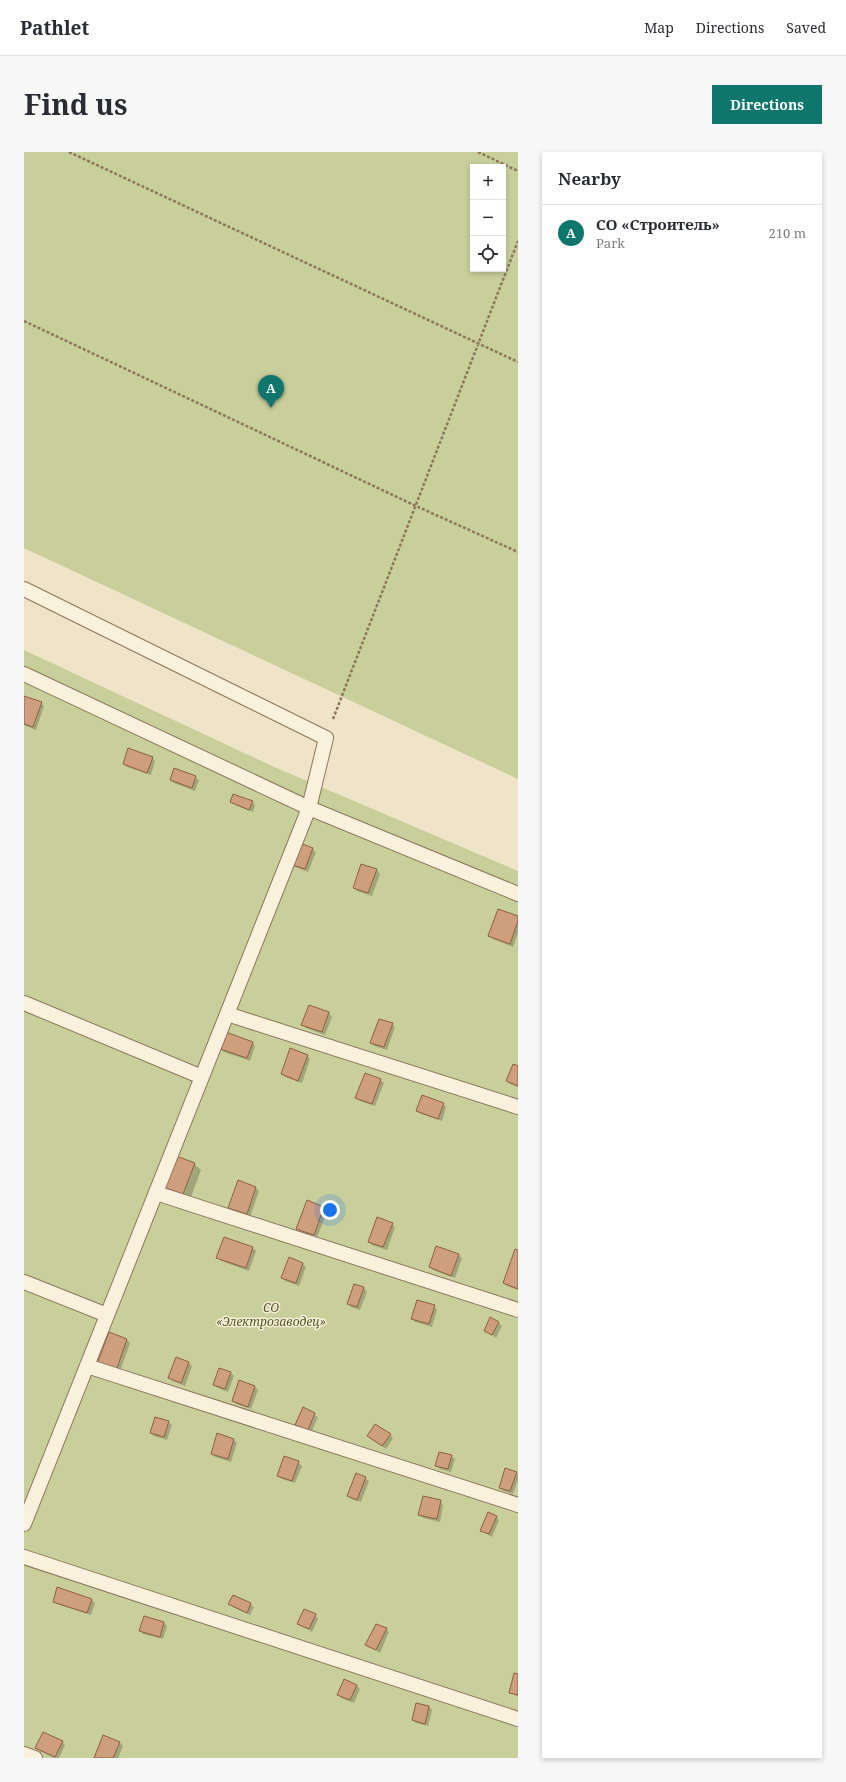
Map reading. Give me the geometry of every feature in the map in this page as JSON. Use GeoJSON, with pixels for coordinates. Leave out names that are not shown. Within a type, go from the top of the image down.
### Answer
{"type":"FeatureCollection","features":[{"type":"Feature","properties":{"kind":"lane"},"geometry":{"type":"LineString","coordinates":[[24,590],[326,738],[309,808],[24,1524]]}},
{"type":"Feature","properties":{"kind":"lane"},"geometry":{"type":"LineString","coordinates":[[24,674],[309,808],[518,894]]}},
{"type":"Feature","properties":{"kind":"lane"},"geometry":{"type":"LineString","coordinates":[[24,1003],[202,1077]]}},
{"type":"Feature","properties":{"kind":"lane"},"geometry":{"type":"LineString","coordinates":[[227,1014],[518,1107]]}},
{"type":"Feature","properties":{"kind":"lane"},"geometry":{"type":"LineString","coordinates":[[156,1193],[518,1310]]}},
{"type":"Feature","properties":{"kind":"lane"},"geometry":{"type":"LineString","coordinates":[[24,1282],[107,1316]]}},
{"type":"Feature","properties":{"kind":"lane"},"geometry":{"type":"LineString","coordinates":[[87,1366],[518,1505]]}},
{"type":"Feature","properties":{"kind":"lane"},"geometry":{"type":"LineString","coordinates":[[24,1557],[518,1719]]}},
{"type":"Feature","properties":{"kind":"lane"},"geometry":{"type":"LineString","coordinates":[[24,1754],[35,1758]]}},
{"type":"Feature","properties":{"kind":"path"},"geometry":{"type":"LineString","coordinates":[[69,152],[518,362]]}},
{"type":"Feature","properties":{"kind":"path"},"geometry":{"type":"LineString","coordinates":[[478,152],[518,171]]}},
{"type":"Feature","properties":{"kind":"path"},"geometry":{"type":"LineString","coordinates":[[326,738],[518,242]]}},
{"type":"Feature","properties":{"kind":"path"},"geometry":{"type":"LineString","coordinates":[[24,321],[416,506],[518,552]]}},
{"type":"Feature","properties":{"kind":"green space"},"geometry":{"type":"Polygon","coordinates":[[[24,152],[518,152],[518,779],[24,548],[24,152]]]}},
{"type":"Feature","properties":{"kind":"green space","name":"СО «Электрозаводец»"},"geometry":{"type":"Polygon","coordinates":[[[24,650],[272,766],[518,871],[518,1758],[24,1758],[24,650]]]}},
{"type":"Feature","properties":{"kind":"building"},"geometry":{"type":"Polygon","coordinates":[[[24,696],[42,702],[33,727],[24,724],[24,696]]]}},
{"type":"Feature","properties":{"kind":"building"},"geometry":{"type":"Polygon","coordinates":[[[128,748],[153,757],[147,773],[123,764],[128,748]]]}},
{"type":"Feature","properties":{"kind":"building"},"geometry":{"type":"Polygon","coordinates":[[[174,768],[196,776],[192,788],[170,780],[174,768]]]}},
{"type":"Feature","properties":{"kind":"building"},"geometry":{"type":"Polygon","coordinates":[[[233,794],[253,801],[249,810],[230,802],[233,794]]]}},
{"type":"Feature","properties":{"kind":"building"},"geometry":{"type":"Polygon","coordinates":[[[297,842],[313,848],[305,869],[289,864],[297,842]]]}},
{"type":"Feature","properties":{"kind":"building"},"geometry":{"type":"Polygon","coordinates":[[[361,864],[377,869],[368,893],[353,888],[361,864]]]}},
{"type":"Feature","properties":{"kind":"building"},"geometry":{"type":"Polygon","coordinates":[[[498,909],[518,916],[518,921],[510,944],[488,936],[498,909]]]}},
{"type":"Feature","properties":{"kind":"building"},"geometry":{"type":"Polygon","coordinates":[[[309,1005],[329,1012],[322,1032],[301,1025],[309,1005]]]}},
{"type":"Feature","properties":{"kind":"building"},"geometry":{"type":"Polygon","coordinates":[[[379,1019],[393,1023],[384,1047],[370,1043],[379,1019]]]}},
{"type":"Feature","properties":{"kind":"building"},"geometry":{"type":"Polygon","coordinates":[[[226,1032],[253,1042],[247,1058],[220,1049],[226,1032]]]}},
{"type":"Feature","properties":{"kind":"building"},"geometry":{"type":"Polygon","coordinates":[[[290,1048],[308,1055],[298,1081],[281,1074],[290,1048]]]}},
{"type":"Feature","properties":{"kind":"building"},"geometry":{"type":"Polygon","coordinates":[[[513,1064],[518,1066],[518,1086],[506,1081],[513,1064]]]}},
{"type":"Feature","properties":{"kind":"building"},"geometry":{"type":"Polygon","coordinates":[[[365,1073],[381,1079],[372,1104],[355,1098],[365,1073]]]}},
{"type":"Feature","properties":{"kind":"building"},"geometry":{"type":"Polygon","coordinates":[[[422,1095],[444,1103],[438,1119],[416,1111],[422,1095]]]}},
{"type":"Feature","properties":{"kind":"building"},"geometry":{"type":"Polygon","coordinates":[[[171,1154],[195,1163],[183,1194],[160,1186],[171,1154]]]}},
{"type":"Feature","properties":{"kind":"building"},"geometry":{"type":"Polygon","coordinates":[[[238,1180],[256,1187],[247,1214],[228,1208],[238,1180]]]}},
{"type":"Feature","properties":{"kind":"building"},"geometry":{"type":"Polygon","coordinates":[[[307,1200],[324,1207],[314,1235],[296,1229],[307,1200]]]}},
{"type":"Feature","properties":{"kind":"building"},"geometry":{"type":"Polygon","coordinates":[[[377,1217],[393,1223],[383,1247],[368,1242],[377,1217]]]}},
{"type":"Feature","properties":{"kind":"building"},"geometry":{"type":"Polygon","coordinates":[[[224,1237],[253,1247],[246,1268],[216,1258],[224,1237]]]}},
{"type":"Feature","properties":{"kind":"building"},"geometry":{"type":"Polygon","coordinates":[[[436,1246],[459,1254],[451,1276],[429,1267],[436,1246]]]}},
{"type":"Feature","properties":{"kind":"building"},"geometry":{"type":"Polygon","coordinates":[[[515,1249],[518,1250],[518,1289],[503,1283],[515,1249]]]}},
{"type":"Feature","properties":{"kind":"building"},"geometry":{"type":"Polygon","coordinates":[[[289,1257],[303,1263],[296,1283],[281,1278],[289,1257]]]}},
{"type":"Feature","properties":{"kind":"building"},"geometry":{"type":"Polygon","coordinates":[[[354,1284],[364,1287],[357,1307],[347,1304],[354,1284]]]}},
{"type":"Feature","properties":{"kind":"building"},"geometry":{"type":"Polygon","coordinates":[[[417,1300],[435,1305],[429,1324],[411,1319],[417,1300]]]}},
{"type":"Feature","properties":{"kind":"building"},"geometry":{"type":"Polygon","coordinates":[[[490,1317],[499,1322],[492,1335],[484,1331],[490,1317]]]}},
{"type":"Feature","properties":{"kind":"building"},"geometry":{"type":"Polygon","coordinates":[[[109,1332],[127,1339],[116,1371],[97,1364],[109,1332]]]}},
{"type":"Feature","properties":{"kind":"building"},"geometry":{"type":"Polygon","coordinates":[[[176,1357],[189,1362],[181,1383],[168,1378],[176,1357]]]}},
{"type":"Feature","properties":{"kind":"building"},"geometry":{"type":"Polygon","coordinates":[[[219,1368],[231,1372],[225,1389],[213,1385],[219,1368]]]}},
{"type":"Feature","properties":{"kind":"building"},"geometry":{"type":"Polygon","coordinates":[[[239,1380],[255,1386],[248,1407],[232,1401],[239,1380]]]}},
{"type":"Feature","properties":{"kind":"building"},"geometry":{"type":"Polygon","coordinates":[[[303,1407],[315,1413],[308,1430],[295,1425],[303,1407]]]}},
{"type":"Feature","properties":{"kind":"building"},"geometry":{"type":"Polygon","coordinates":[[[155,1417],[169,1421],[164,1437],[150,1433],[155,1417]]]}},
{"type":"Feature","properties":{"kind":"building"},"geometry":{"type":"Polygon","coordinates":[[[375,1424],[391,1434],[382,1446],[367,1436],[375,1424]]]}},
{"type":"Feature","properties":{"kind":"building"},"geometry":{"type":"Polygon","coordinates":[[[217,1433],[234,1439],[228,1459],[211,1454],[217,1433]]]}},
{"type":"Feature","properties":{"kind":"building"},"geometry":{"type":"Polygon","coordinates":[[[439,1452],[452,1455],[448,1469],[435,1466],[439,1452]]]}},
{"type":"Feature","properties":{"kind":"building"},"geometry":{"type":"Polygon","coordinates":[[[284,1456],[299,1461],[292,1481],[277,1476],[284,1456]]]}},
{"type":"Feature","properties":{"kind":"building"},"geometry":{"type":"Polygon","coordinates":[[[505,1468],[517,1472],[510,1491],[499,1488],[505,1468]]]}},
{"type":"Feature","properties":{"kind":"building"},"geometry":{"type":"Polygon","coordinates":[[[356,1473],[366,1477],[357,1500],[347,1496],[356,1473]]]}},
{"type":"Feature","properties":{"kind":"building"},"geometry":{"type":"Polygon","coordinates":[[[423,1496],[441,1500],[437,1519],[418,1515],[423,1496]]]}},
{"type":"Feature","properties":{"kind":"building"},"geometry":{"type":"Polygon","coordinates":[[[488,1512],[497,1516],[489,1534],[480,1531],[488,1512]]]}},
{"type":"Feature","properties":{"kind":"building"},"geometry":{"type":"Polygon","coordinates":[[[57,1587],[92,1599],[87,1613],[53,1602],[57,1587]]]}},
{"type":"Feature","properties":{"kind":"building"},"geometry":{"type":"Polygon","coordinates":[[[233,1595],[251,1603],[247,1613],[228,1604],[233,1595]]]}},
{"type":"Feature","properties":{"kind":"building"},"geometry":{"type":"Polygon","coordinates":[[[304,1609],[316,1614],[309,1629],[297,1624],[304,1609]]]}},
{"type":"Feature","properties":{"kind":"building"},"geometry":{"type":"Polygon","coordinates":[[[144,1616],[164,1622],[160,1637],[139,1631],[144,1616]]]}},
{"type":"Feature","properties":{"kind":"building"},"geometry":{"type":"Polygon","coordinates":[[[376,1624],[387,1628],[376,1650],[365,1645],[376,1624]]]}},
{"type":"Feature","properties":{"kind":"building"},"geometry":{"type":"Polygon","coordinates":[[[514,1673],[518,1674],[518,1695],[509,1693],[514,1673]]]}},
{"type":"Feature","properties":{"kind":"building"},"geometry":{"type":"Polygon","coordinates":[[[344,1679],[357,1685],[350,1700],[337,1695],[344,1679]]]}},
{"type":"Feature","properties":{"kind":"building"},"geometry":{"type":"Polygon","coordinates":[[[416,1703],[429,1706],[425,1724],[412,1720],[416,1703]]]}},
{"type":"Feature","properties":{"kind":"building"},"geometry":{"type":"Polygon","coordinates":[[[43,1732],[63,1741],[55,1757],[35,1748],[43,1732]]]}},
{"type":"Feature","properties":{"kind":"building"},"geometry":{"type":"Polygon","coordinates":[[[103,1735],[120,1742],[113,1758],[94,1758],[103,1735]]]}},
{"type":"Feature","properties":{"kind":"place","name":"СО «Строитель»"},"geometry":{"type":"Point","coordinates":[271,408]}}]}
